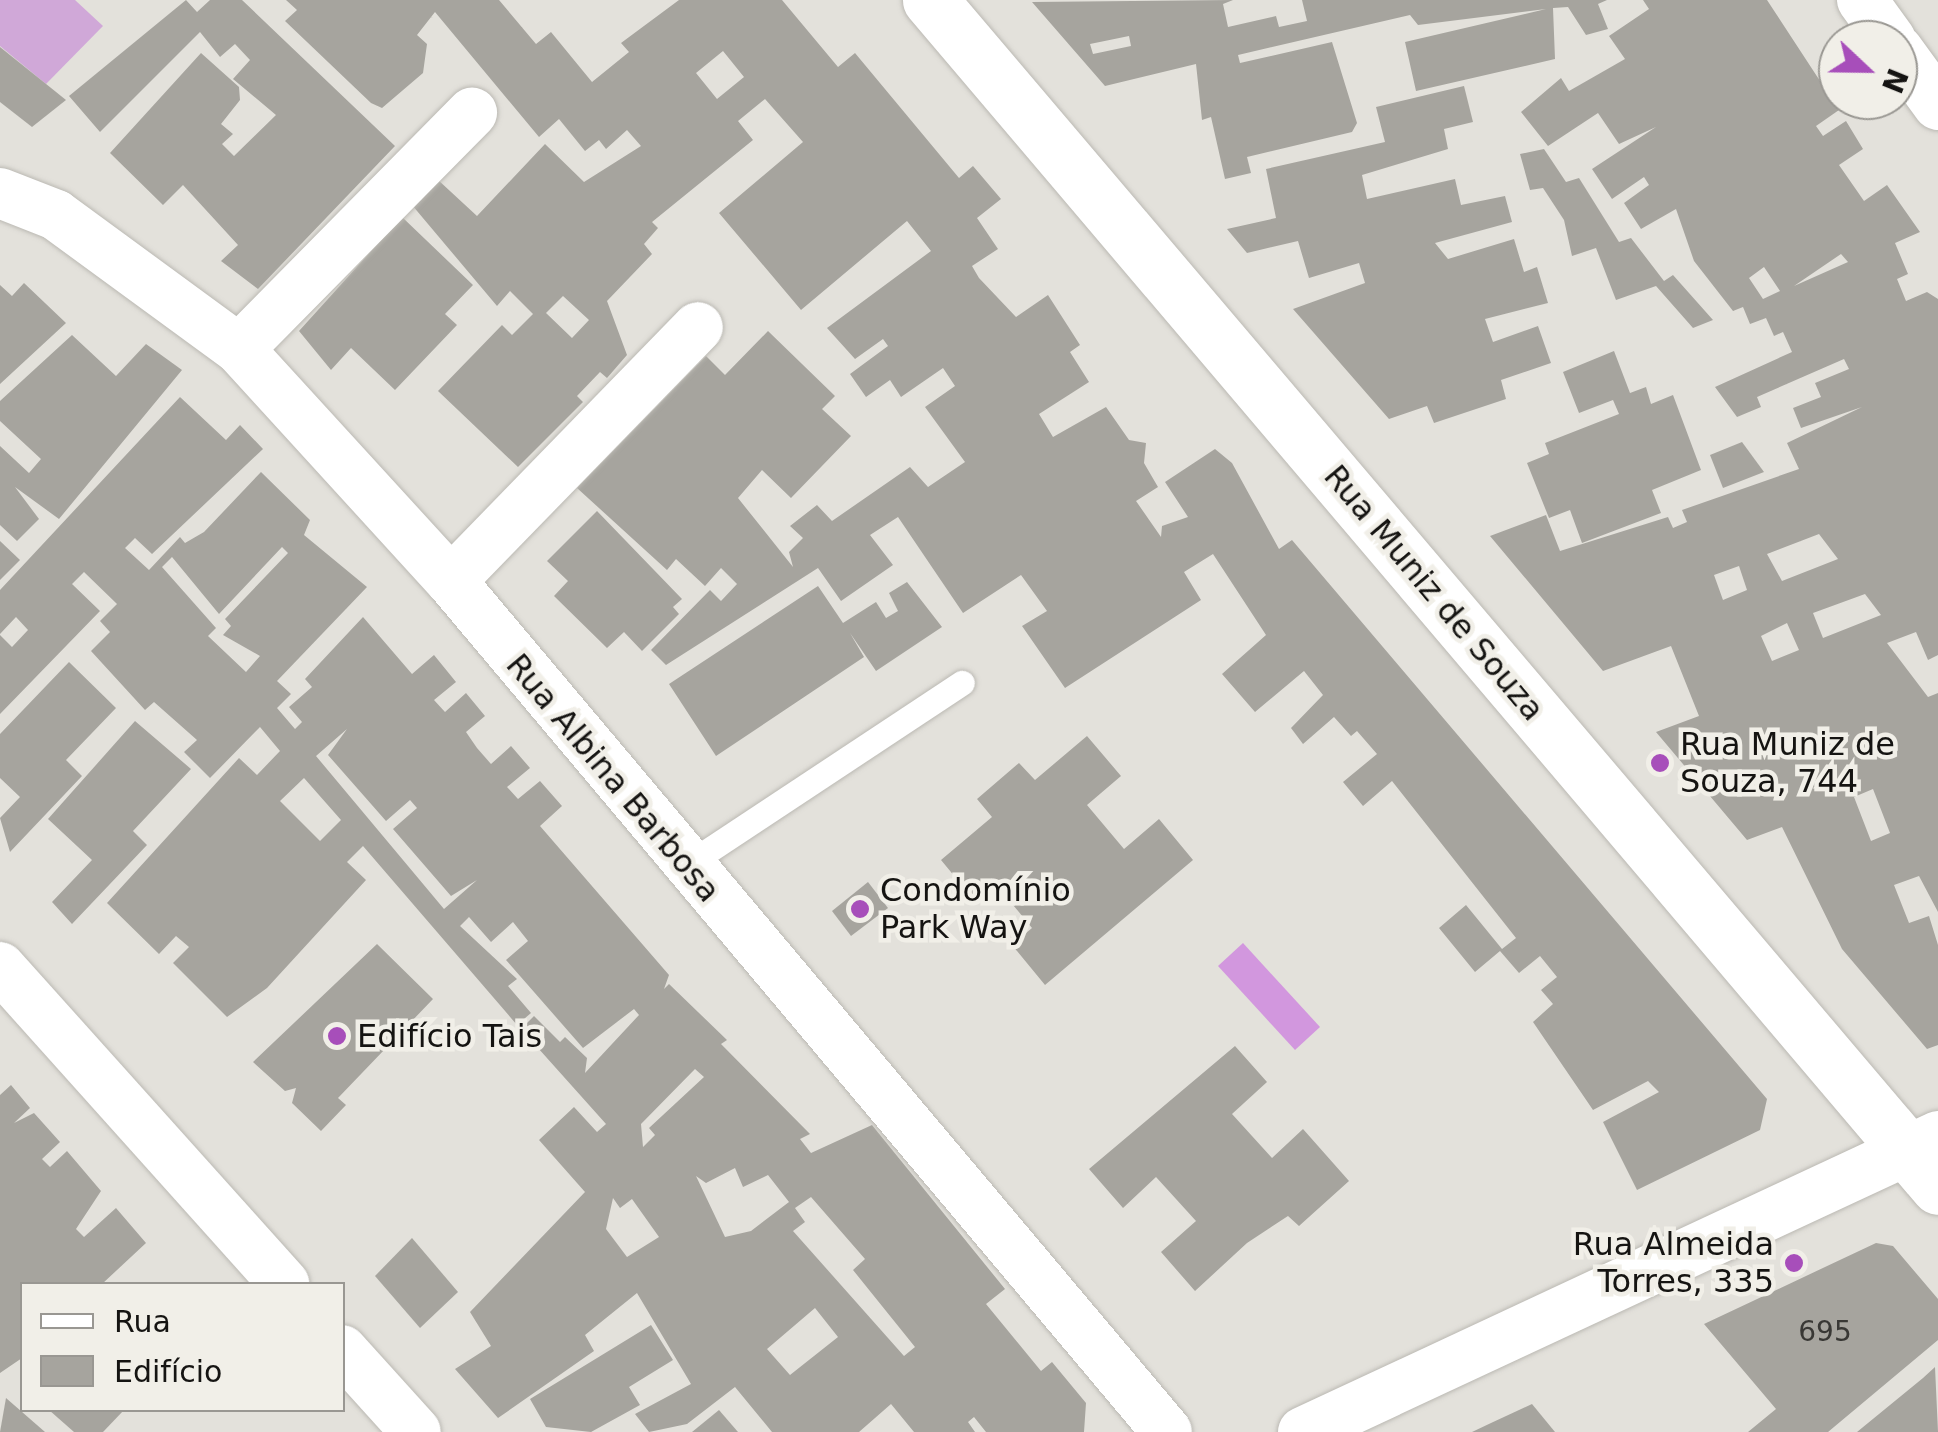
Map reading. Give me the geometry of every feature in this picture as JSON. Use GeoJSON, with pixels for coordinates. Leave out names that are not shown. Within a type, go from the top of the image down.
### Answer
{"type":"FeatureCollection","features":[{"type":"Feature","properties":{"kind":"street","name":"Rua Muniz de Souza"},"geometry":{"type":"LineString","coordinates":[[930,0],[1927,1158]]}},
{"type":"Feature","properties":{"kind":"street"},"geometry":{"type":"LineString","coordinates":[[1918,78],[1938,106]]}},
{"type":"Feature","properties":{"kind":"street"},"geometry":{"type":"LineString","coordinates":[[239,349],[472,113]]}},
{"type":"Feature","properties":{"kind":"street","name":"Rua Albina Barbosa"},"geometry":{"type":"LineString","coordinates":[[0,193],[56,215],[239,349],[450,582],[685,866],[1167,1432]]}},
{"type":"Feature","properties":{"kind":"street"},"geometry":{"type":"LineString","coordinates":[[450,582],[698,327]]}},
{"type":"Feature","properties":{"kind":"street"},"geometry":{"type":"LineString","coordinates":[[0,967],[282,1282]]}},
{"type":"Feature","properties":{"kind":"street"},"geometry":{"type":"LineString","coordinates":[[1303,1432],[1927,1158]]}},
{"type":"Feature","properties":{"kind":"street"},"geometry":{"type":"LineString","coordinates":[[345,1353],[416,1432]]}},
{"type":"Feature","properties":{"kind":"lane"},"geometry":{"type":"LineString","coordinates":[[685,866],[962,683]]}},
{"type":"Feature","properties":{"kind":"shaded area"},"geometry":{"type":"Polygon","coordinates":[[[0,0],[75,0],[103,26],[46,84],[0,46],[0,0]]]}},
{"type":"Feature","properties":{"kind":"shaded area"},"geometry":{"type":"Polygon","coordinates":[[[1243,943],[1320,1027],[1295,1050],[1218,966],[1243,943]]]}},
{"type":"Feature","properties":{"kind":"building"},"geometry":{"type":"Polygon","coordinates":[[[186,0],[197,12],[210,0],[242,0],[395,146],[258,289],[221,261],[238,245],[183,185],[163,205],[110,153],[201,53],[239,87],[240,100],[221,124],[233,134],[222,144],[234,156],[276,115],[233,79],[250,60],[235,44],[220,57],[200,32],[100,132],[69,96],[186,0]]]}},
{"type":"Feature","properties":{"kind":"building"},"geometry":{"type":"Polygon","coordinates":[[[286,0],[499,0],[536,44],[551,32],[592,82],[629,52],[621,43],[679,0],[782,0],[838,67],[855,53],[959,178],[973,166],[1001,199],[977,218],[998,249],[972,266],[979,278],[1016,317],[1048,295],[1080,345],[1070,352],[1089,382],[1039,414],[1053,437],[1106,407],[1129,440],[1146,443],[1144,463],[1158,487],[1136,501],[1161,537],[1162,526],[1188,517],[1165,482],[1215,449],[1232,463],[1279,549],[1292,540],[1767,1099],[1760,1130],[1637,1190],[1603,1122],[1659,1092],[1648,1081],[1593,1110],[1533,1022],[1553,1004],[1541,990],[1557,977],[1540,956],[1519,973],[1500,951],[1475,972],[1439,928],[1466,905],[1502,949],[1516,938],[1392,781],[1363,806],[1343,782],[1377,754],[1357,731],[1351,736],[1334,717],[1303,744],[1291,728],[1323,695],[1304,671],[1255,712],[1222,674],[1266,635],[1213,554],[1184,572],[1201,600],[1065,688],[1022,626],[1047,611],[1021,575],[963,613],[898,517],[870,535],[893,565],[841,601],[818,568],[666,665],[651,650],[710,590],[721,601],[737,584],[721,568],[705,586],[676,559],[667,570],[577,488],[706,356],[725,375],[768,331],[835,396],[822,409],[851,436],[791,498],[762,470],[738,498],[793,567],[789,552],[803,538],[790,526],[817,505],[832,521],[910,467],[928,487],[965,462],[925,407],[955,386],[943,368],[901,397],[890,380],[866,397],[850,374],[888,346],[883,339],[855,359],[827,328],[931,251],[907,221],[801,310],[719,213],[803,142],[765,99],[738,121],[753,140],[652,222],[658,228],[644,244],[652,254],[607,301],[627,355],[607,378],[600,372],[577,396],[583,402],[518,467],[438,391],[502,325],[512,335],[533,314],[510,291],[497,306],[412,205],[437,179],[477,216],[545,144],[584,182],[641,146],[627,130],[606,149],[599,140],[585,151],[559,119],[539,137],[435,12],[417,35],[427,44],[423,73],[382,108],[371,103],[285,21],[297,10],[286,0]],[[723,51],[696,73],[717,99],[744,77],[723,51]],[[563,296],[546,313],[572,338],[589,320],[563,296]]]}},
{"type":"Feature","properties":{"kind":"building"},"geometry":{"type":"Polygon","coordinates":[[[1233,0],[1223,4],[1228,27],[1276,16],[1279,27],[1307,21],[1302,0],[1607,0],[1598,4],[1608,29],[1586,35],[1568,7],[1553,8],[1555,59],[1416,91],[1405,42],[1546,9],[1418,25],[1410,15],[1238,55],[1240,63],[1332,42],[1357,123],[1352,132],[1247,157],[1251,173],[1225,179],[1211,117],[1202,120],[1196,64],[1105,86],[1032,2],[1233,0]],[[1129,36],[1090,44],[1093,54],[1131,46],[1129,36]]]}},
{"type":"Feature","properties":{"kind":"building"},"geometry":{"type":"Polygon","coordinates":[[[1643,0],[1767,0],[1818,78],[1818,120],[1825,120],[1816,126],[1823,136],[1846,121],[1863,149],[1839,165],[1864,201],[1887,185],[1920,232],[1895,243],[1908,274],[1897,279],[1906,301],[1927,292],[1938,299],[1938,655],[1928,660],[1916,632],[1887,643],[1928,697],[1938,693],[1938,912],[1919,876],[1894,885],[1909,923],[1929,916],[1938,945],[1938,1045],[1927,1049],[1842,949],[1782,827],[1747,840],[1656,732],[1699,716],[1671,646],[1603,671],[1490,536],[1546,515],[1560,551],[1668,517],[1673,528],[1687,522],[1682,510],[1799,469],[1787,443],[1862,407],[1801,428],[1793,408],[1821,397],[1815,383],[1849,369],[1844,359],[1757,397],[1761,407],[1737,417],[1715,387],[1792,352],[1783,332],[1774,336],[1766,318],[1750,324],[1743,307],[1733,311],[1694,261],[1676,209],[1641,229],[1624,203],[1649,185],[1644,177],[1612,199],[1592,169],[1656,127],[1619,144],[1598,113],[1548,146],[1521,112],[1561,78],[1569,91],[1625,59],[1609,36],[1649,9],[1643,0]],[[1841,254],[1794,286],[1848,262],[1841,254]],[[1764,267],[1749,278],[1763,299],[1780,291],[1764,267]],[[1819,534],[1767,554],[1782,581],[1838,559],[1819,534]],[[1739,566],[1714,575],[1723,600],[1747,590],[1739,566]],[[1865,594],[1813,613],[1823,638],[1881,615],[1865,594]],[[1787,623],[1761,636],[1772,661],[1799,650],[1787,623]],[[1873,789],[1854,797],[1871,841],[1890,833],[1873,789]]]}},
{"type":"Feature","properties":{"kind":"building"},"geometry":{"type":"Polygon","coordinates":[[[0,47],[66,100],[32,127],[0,102],[0,47]]]}},
{"type":"Feature","properties":{"kind":"building"},"geometry":{"type":"Polygon","coordinates":[[[1464,86],[1473,122],[1444,129],[1448,149],[1362,175],[1367,199],[1455,179],[1461,205],[1505,196],[1512,222],[1435,243],[1448,259],[1514,239],[1524,272],[1537,267],[1548,303],[1485,319],[1493,342],[1538,326],[1551,363],[1501,380],[1506,399],[1434,423],[1427,406],[1389,419],[1293,309],[1365,283],[1359,263],[1309,278],[1298,241],[1247,253],[1227,229],[1276,218],[1266,169],[1385,142],[1376,107],[1464,86]]]}},
{"type":"Feature","properties":{"kind":"building"},"geometry":{"type":"Polygon","coordinates":[[[1544,149],[1566,182],[1579,178],[1619,242],[1631,238],[1664,281],[1673,275],[1713,320],[1693,328],[1656,286],[1616,300],[1596,248],[1572,256],[1564,220],[1543,188],[1530,190],[1520,154],[1544,149]]]}},
{"type":"Feature","properties":{"kind":"building"},"geometry":{"type":"Polygon","coordinates":[[[402,217],[473,285],[445,314],[457,325],[395,390],[351,348],[331,370],[299,331],[402,217]]]}},
{"type":"Feature","properties":{"kind":"building"},"geometry":{"type":"Polygon","coordinates":[[[24,283],[66,323],[0,384],[0,285],[12,296],[24,283]]]}},
{"type":"Feature","properties":{"kind":"building"},"geometry":{"type":"Polygon","coordinates":[[[72,335],[116,376],[146,344],[182,370],[59,519],[15,487],[39,519],[17,541],[0,525],[0,446],[29,473],[41,459],[0,421],[0,401],[72,335]]]}},
{"type":"Feature","properties":{"kind":"building"},"geometry":{"type":"Polygon","coordinates":[[[1614,351],[1630,393],[1646,387],[1651,404],[1673,395],[1701,470],[1652,490],[1661,513],[1582,543],[1570,510],[1549,518],[1527,463],[1549,454],[1545,443],[1619,414],[1613,400],[1579,413],[1563,372],[1614,351]]]}},
{"type":"Feature","properties":{"kind":"building"},"geometry":{"type":"Polygon","coordinates":[[[180,397],[226,440],[240,425],[263,449],[152,554],[135,538],[125,548],[149,570],[180,537],[185,543],[204,532],[261,472],[310,520],[304,535],[367,587],[277,681],[291,694],[277,708],[295,729],[302,722],[289,707],[312,687],[305,679],[363,617],[412,674],[434,655],[456,682],[434,700],[445,712],[466,693],[485,716],[466,732],[477,748],[491,764],[511,746],[530,768],[507,787],[518,799],[540,781],[562,806],[540,826],[669,975],[664,989],[669,984],[727,1040],[721,1044],[810,1134],[800,1139],[811,1153],[872,1125],[1005,1289],[986,1304],[1041,1371],[1052,1362],[1086,1403],[1084,1432],[986,1432],[974,1417],[968,1422],[975,1432],[914,1432],[891,1404],[859,1432],[772,1432],[735,1387],[687,1424],[649,1432],[635,1414],[691,1384],[637,1293],[585,1335],[594,1351],[498,1418],[455,1369],[491,1346],[470,1312],[585,1192],[539,1140],[574,1107],[597,1132],[606,1124],[521,1029],[534,1016],[560,1042],[565,1037],[587,1058],[585,1073],[639,1015],[634,1009],[583,1048],[506,960],[528,941],[513,922],[491,942],[469,917],[460,926],[517,979],[508,986],[531,1013],[517,1025],[363,846],[347,862],[366,880],[267,988],[227,1017],[173,963],[189,947],[176,936],[159,954],[107,903],[239,758],[257,775],[280,751],[260,727],[210,778],[184,752],[197,740],[154,702],[145,710],[91,651],[110,632],[100,621],[117,604],[84,572],[72,584],[100,611],[0,714],[0,635],[12,647],[28,630],[16,617],[0,634],[0,590],[180,397]],[[282,547],[219,614],[172,557],[162,567],[216,628],[208,636],[246,672],[260,656],[223,635],[231,626],[225,619],[288,553],[282,547]],[[347,729],[316,756],[444,909],[477,880],[451,896],[393,829],[417,808],[410,800],[386,821],[328,755],[347,729]],[[304,778],[280,801],[320,841],[341,820],[304,778]],[[695,1069],[641,1124],[643,1147],[655,1135],[649,1128],[704,1077],[695,1069]],[[735,1168],[706,1183],[696,1176],[725,1237],[751,1231],[789,1202],[768,1175],[743,1187],[735,1168]],[[811,1197],[795,1208],[805,1222],[793,1231],[904,1356],[915,1347],[853,1270],[865,1259],[811,1197]],[[613,1198],[606,1229],[627,1257],[659,1237],[632,1199],[620,1208],[613,1198]],[[815,1308],[767,1349],[790,1375],[838,1337],[815,1308]]]}},
{"type":"Feature","properties":{"kind":"building"},"geometry":{"type":"Polygon","coordinates":[[[1742,442],[1764,472],[1723,488],[1710,455],[1742,442]]]}},
{"type":"Feature","properties":{"kind":"building"},"geometry":{"type":"Polygon","coordinates":[[[597,511],[682,599],[673,607],[679,614],[642,651],[624,632],[607,648],[554,596],[568,581],[547,561],[597,511]]]}},
{"type":"Feature","properties":{"kind":"building"},"geometry":{"type":"Polygon","coordinates":[[[0,541],[20,560],[0,580],[0,541]]]}},
{"type":"Feature","properties":{"kind":"building"},"geometry":{"type":"Polygon","coordinates":[[[907,582],[942,627],[876,671],[850,633],[864,657],[716,756],[669,684],[818,586],[843,623],[876,602],[886,618],[898,611],[889,593],[907,582]]]}},
{"type":"Feature","properties":{"kind":"building"},"geometry":{"type":"Polygon","coordinates":[[[69,662],[116,708],[66,760],[82,776],[10,852],[0,818],[20,797],[0,778],[0,734],[69,662]]]}},
{"type":"Feature","properties":{"kind":"building"},"geometry":{"type":"Polygon","coordinates":[[[135,721],[191,769],[133,831],[147,845],[72,924],[52,902],[92,860],[48,819],[135,721]]]}},
{"type":"Feature","properties":{"kind":"building"},"geometry":{"type":"Polygon","coordinates":[[[1087,736],[1121,776],[1087,805],[1124,849],[1159,819],[1193,860],[1045,985],[1012,945],[1032,928],[995,883],[975,901],[941,860],[992,817],[977,799],[1019,763],[1035,780],[1087,736]]]}},
{"type":"Feature","properties":{"kind":"building","name":"Condomínio Park Way"},"geometry":{"type":"Polygon","coordinates":[[[868,882],[888,908],[851,936],[832,911],[868,882]]]}},
{"type":"Feature","properties":{"kind":"building","name":"Edifício Tais"},"geometry":{"type":"Polygon","coordinates":[[[377,944],[433,999],[338,1098],[346,1105],[321,1131],[292,1103],[296,1088],[285,1091],[253,1062],[377,944]]]}},
{"type":"Feature","properties":{"kind":"building"},"geometry":{"type":"Polygon","coordinates":[[[1235,1046],[1267,1082],[1232,1114],[1272,1158],[1303,1129],[1349,1181],[1299,1226],[1288,1216],[1247,1243],[1195,1291],[1161,1252],[1196,1221],[1156,1177],[1123,1208],[1089,1169],[1235,1046]]]}},
{"type":"Feature","properties":{"kind":"building"},"geometry":{"type":"Polygon","coordinates":[[[11,1085],[30,1108],[14,1123],[34,1113],[60,1142],[42,1159],[50,1167],[67,1151],[101,1191],[76,1229],[84,1237],[116,1208],[146,1243],[104,1282],[20,1282],[20,1359],[0,1373],[0,1095],[11,1085]]]}},
{"type":"Feature","properties":{"kind":"building"},"geometry":{"type":"Polygon","coordinates":[[[412,1238],[458,1292],[420,1328],[375,1276],[412,1238]]]}},
{"type":"Feature","properties":{"kind":"building"},"geometry":{"type":"Polygon","coordinates":[[[1876,1243],[1893,1246],[1938,1299],[1938,1340],[1828,1432],[1748,1432],[1776,1409],[1704,1324],[1876,1243]]]}},
{"type":"Feature","properties":{"kind":"building"},"geometry":{"type":"Polygon","coordinates":[[[651,1325],[673,1360],[629,1387],[640,1405],[591,1432],[546,1427],[530,1399],[651,1325]]]}},
{"type":"Feature","properties":{"kind":"building"},"geometry":{"type":"Polygon","coordinates":[[[1935,1367],[1938,1432],[1857,1432],[1923,1378],[1935,1367]]]}},
{"type":"Feature","properties":{"kind":"building"},"geometry":{"type":"Polygon","coordinates":[[[6,1398],[45,1432],[0,1432],[6,1398]]]}},
{"type":"Feature","properties":{"kind":"building"},"geometry":{"type":"Polygon","coordinates":[[[1532,1404],[1555,1432],[1472,1432],[1491,1423],[1532,1404]]]}},
{"type":"Feature","properties":{"kind":"building"},"geometry":{"type":"Polygon","coordinates":[[[719,1410],[738,1432],[692,1432],[719,1410]]]}},
{"type":"Feature","properties":{"kind":"building"},"geometry":{"type":"Polygon","coordinates":[[[51,1412],[122,1412],[103,1432],[74,1432],[51,1412]]]}},
{"type":"Feature","properties":{"kind":"place","name":"Rua Muniz de Souza, 744"},"geometry":{"type":"Point","coordinates":[1660,763]}},
{"type":"Feature","properties":{"kind":"place","name":"Condomínio Park Way"},"geometry":{"type":"Point","coordinates":[860,909]}},
{"type":"Feature","properties":{"kind":"place","name":"Edifício Tais"},"geometry":{"type":"Point","coordinates":[337,1036]}},
{"type":"Feature","properties":{"kind":"place","name":"Rua Almeida Torres, 335"},"geometry":{"type":"Point","coordinates":[1794,1263]}}]}
